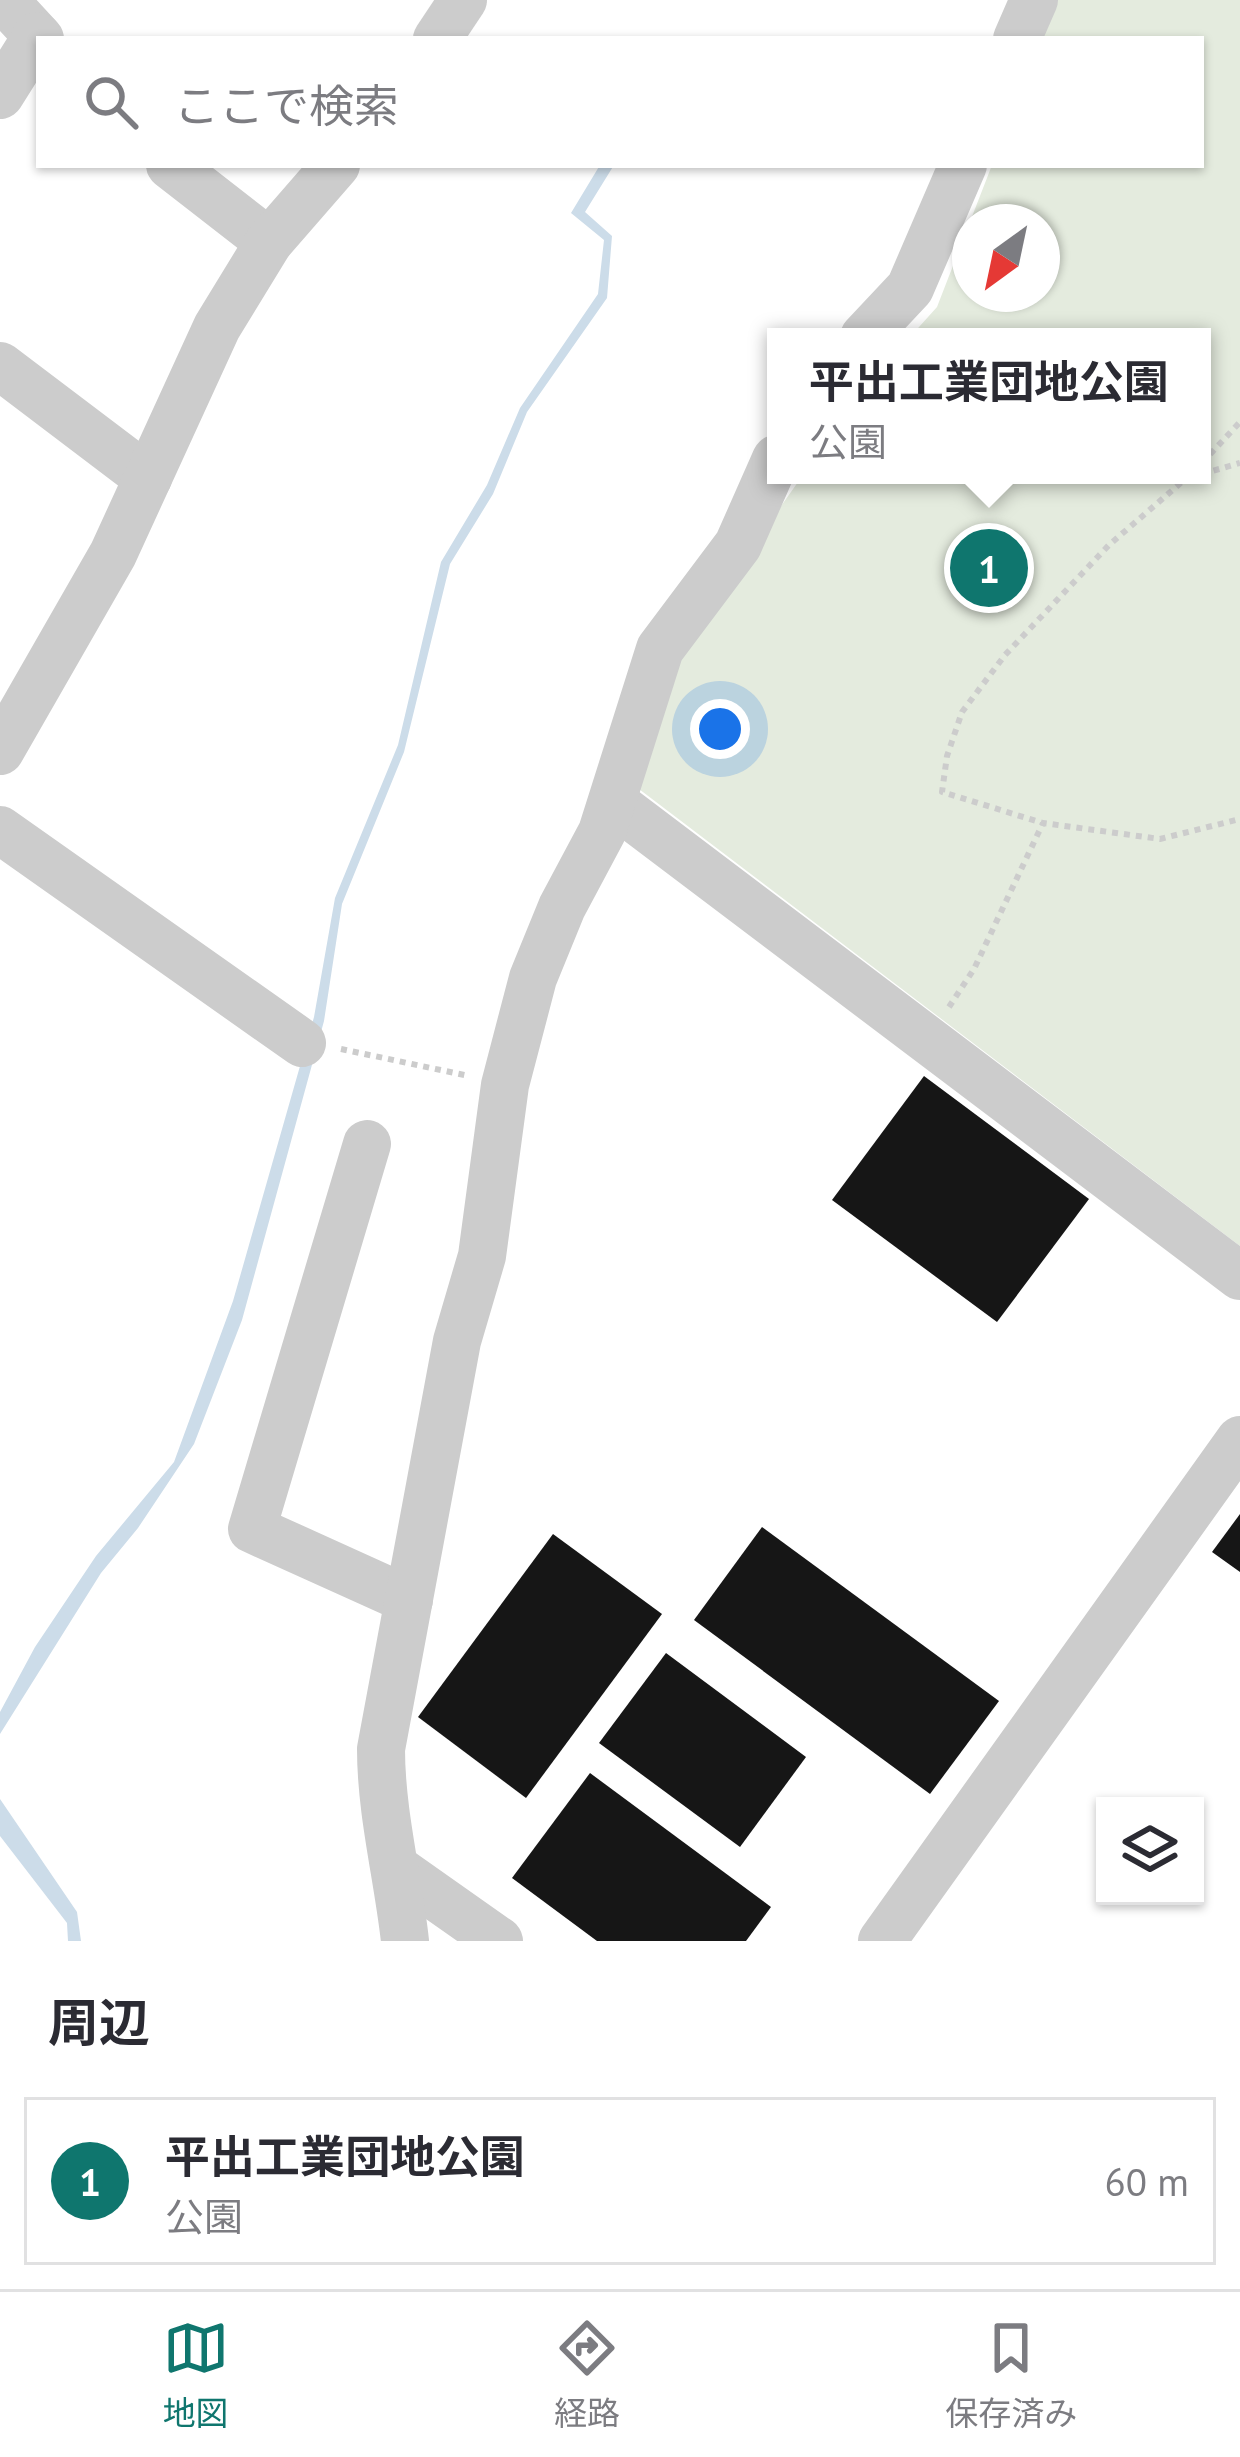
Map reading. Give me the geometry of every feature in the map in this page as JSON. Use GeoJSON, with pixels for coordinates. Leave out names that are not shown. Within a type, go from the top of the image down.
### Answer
{"type":"FeatureCollection","features":[{"type":"Feature","properties":{"kind":"street"},"geometry":{"type":"LineString","coordinates":[[439,36],[463,0]]}},
{"type":"Feature","properties":{"kind":"street"},"geometry":{"type":"LineString","coordinates":[[1018,36],[1034,0]]}},
{"type":"Feature","properties":{"kind":"street"},"geometry":{"type":"LineString","coordinates":[[0,95],[26,19]]}},
{"type":"Feature","properties":{"kind":"street"},"geometry":{"type":"LineString","coordinates":[[174,168],[269,242]]}},
{"type":"Feature","properties":{"kind":"street"},"geometry":{"type":"LineString","coordinates":[[0,751],[113,554],[218,327],[269,242],[333,168]]}},
{"type":"Feature","properties":{"kind":"street"},"geometry":{"type":"LineString","coordinates":[[872,328],[910,288],[962,168]]}},
{"type":"Feature","properties":{"kind":"street"},"geometry":{"type":"LineString","coordinates":[[0,366],[148,478]]}},
{"type":"Feature","properties":{"kind":"street"},"geometry":{"type":"LineString","coordinates":[[405,1941],[398,1870],[381,1784],[381,1749],[457,1341],[482,1256],[505,1085],[533,978],[614,802],[660,649],[738,545],[767,479]]}},
{"type":"Feature","properties":{"kind":"street"},"geometry":{"type":"LineString","coordinates":[[614,802],[1240,1276]]}},
{"type":"Feature","properties":{"kind":"street"},"geometry":{"type":"LineString","coordinates":[[0,830],[302,1043]]}},
{"type":"Feature","properties":{"kind":"street"},"geometry":{"type":"LineString","coordinates":[[367,1144],[252,1529],[409,1600]]}},
{"type":"Feature","properties":{"kind":"street"},"geometry":{"type":"LineString","coordinates":[[882,1941],[1240,1440]]}},
{"type":"Feature","properties":{"kind":"street"},"geometry":{"type":"LineString","coordinates":[[398,1870],[499,1941]]}},
{"type":"Feature","properties":{"kind":"path"},"geometry":{"type":"LineString","coordinates":[[1211,453],[1240,422]]}},
{"type":"Feature","properties":{"kind":"path"},"geometry":{"type":"LineString","coordinates":[[1211,471],[1240,463]]}},
{"type":"Feature","properties":{"kind":"path"},"geometry":{"type":"LineString","coordinates":[[1184,484],[1109,544],[1006,655],[962,712],[947,756],[943,792],[1042,824],[1160,839],[1240,819]]}},
{"type":"Feature","properties":{"kind":"path"},"geometry":{"type":"LineString","coordinates":[[926,1040],[974,969],[1042,824]]}},
{"type":"Feature","properties":{"kind":"path"},"geometry":{"type":"LineString","coordinates":[[302,1043],[405,1060],[505,1085]]}},
{"type":"Feature","properties":{"kind":"shaded area"},"geometry":{"type":"Polygon","coordinates":[[[1057,0],[1240,0],[1240,1246],[635,786],[684,643],[797,484],[1211,484],[1211,328],[918,328],[937,307],[952,268],[952,312],[1060,312],[1060,204],[977,204],[991,168],[1204,168],[1204,36],[1042,36],[1057,0]]]}},
{"type":"Feature","properties":{"kind":"water"},"geometry":{"type":"Polygon","coordinates":[[[598,168],[612,168],[585,212],[612,236],[607,298],[527,412],[493,494],[450,564],[404,752],[342,904],[324,1021],[242,1320],[194,1444],[138,1528],[101,1573],[0,1734],[0,1712],[35,1647],[96,1556],[174,1462],[233,1301],[314,1017],[335,898],[398,745],[441,562],[487,485],[520,408],[598,294],[604,240],[571,213],[598,168]]]}},
{"type":"Feature","properties":{"kind":"water"},"geometry":{"type":"Polygon","coordinates":[[[0,1799],[77,1912],[81,1941],[68,1941],[67,1923],[0,1836],[0,1799]]]}},
{"type":"Feature","properties":{"kind":"building"},"geometry":{"type":"Polygon","coordinates":[[[924,1076],[1089,1199],[997,1322],[832,1200],[924,1076]]]}},
{"type":"Feature","properties":{"kind":"building"},"geometry":{"type":"Polygon","coordinates":[[[1240,1514],[1240,1572],[1212,1552],[1240,1514]]]}},
{"type":"Feature","properties":{"kind":"building"},"geometry":{"type":"Polygon","coordinates":[[[762,1527],[999,1701],[930,1794],[694,1620],[762,1527]]]}},
{"type":"Feature","properties":{"kind":"building"},"geometry":{"type":"Polygon","coordinates":[[[553,1534],[662,1614],[526,1798],[418,1717],[553,1534]]]}},
{"type":"Feature","properties":{"kind":"building"},"geometry":{"type":"Polygon","coordinates":[[[666,1653],[806,1757],[740,1847],[599,1743],[666,1653]]]}},
{"type":"Feature","properties":{"kind":"building"},"geometry":{"type":"Polygon","coordinates":[[[590,1773],[771,1907],[746,1941],[597,1941],[512,1878],[590,1773]]]}},
{"type":"Feature","properties":{"kind":"place","name":"平出工業団地公園"},"geometry":{"type":"Point","coordinates":[989,568]}}]}
